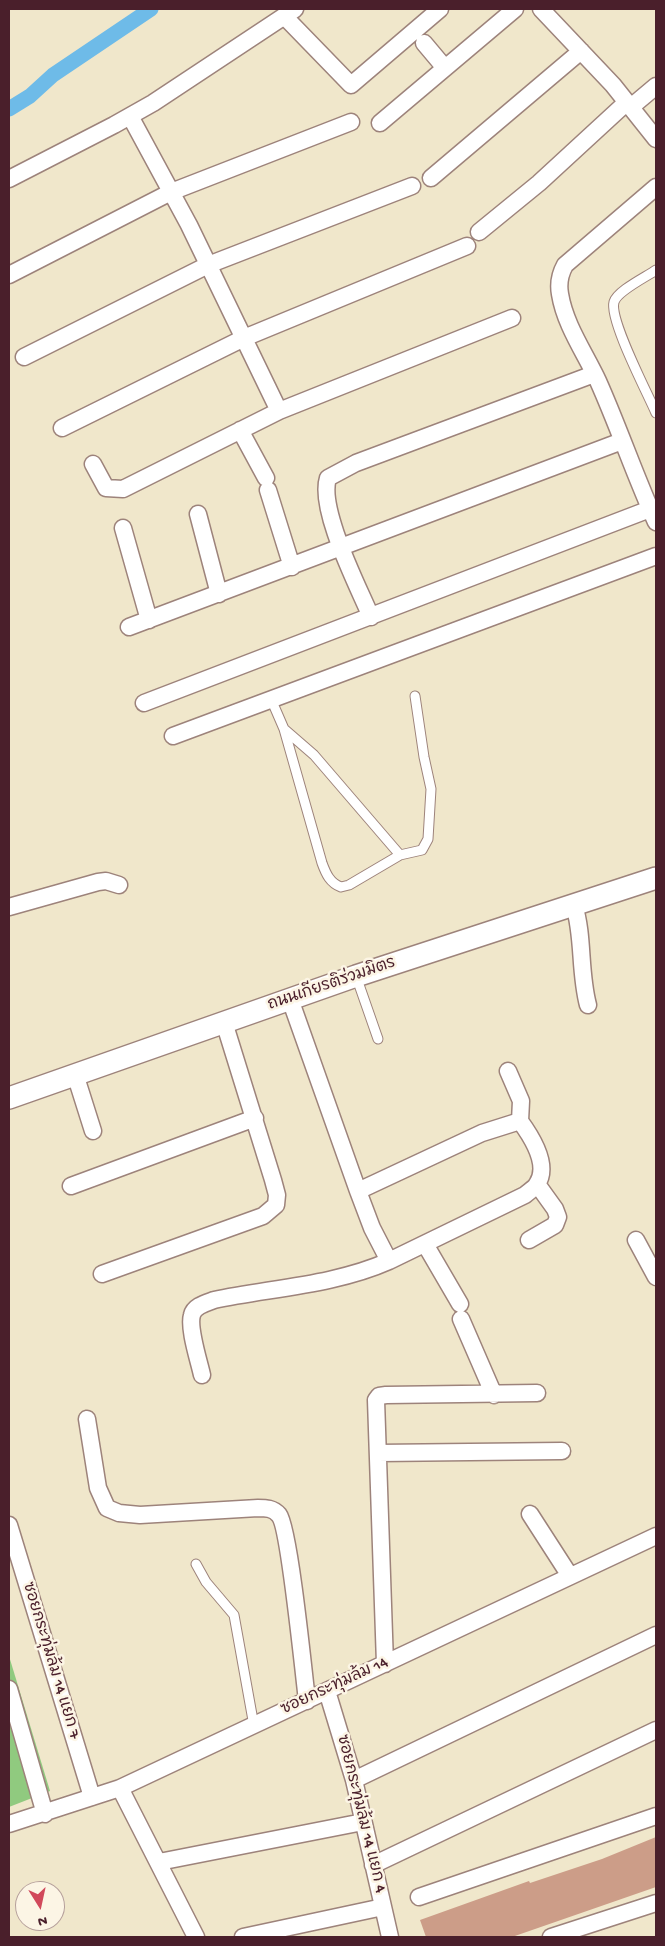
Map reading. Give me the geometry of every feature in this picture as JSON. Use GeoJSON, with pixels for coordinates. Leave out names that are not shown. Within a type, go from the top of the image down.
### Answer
{"type":"FeatureCollection","features":[{"type":"Feature","properties":{"kind":"street"},"geometry":{"type":"LineString","coordinates":[[9,179],[130,116],[290,12],[351,84],[440,9]]}},
{"type":"Feature","properties":{"kind":"street"},"geometry":{"type":"LineString","coordinates":[[380,123],[515,9]]}},
{"type":"Feature","properties":{"kind":"street"},"geometry":{"type":"LineString","coordinates":[[541,9],[629,104],[656,139]]}},
{"type":"Feature","properties":{"kind":"street"},"geometry":{"type":"LineString","coordinates":[[424,43],[445,68]]}},
{"type":"Feature","properties":{"kind":"street"},"geometry":{"type":"LineString","coordinates":[[431,178],[581,51]]}},
{"type":"Feature","properties":{"kind":"street"},"geometry":{"type":"LineString","coordinates":[[480,232],[629,104],[656,86]]}},
{"type":"Feature","properties":{"kind":"street"},"geometry":{"type":"LineString","coordinates":[[130,116],[208,265],[279,411]]}},
{"type":"Feature","properties":{"kind":"street"},"geometry":{"type":"LineString","coordinates":[[9,275],[171,192],[351,122]]}},
{"type":"Feature","properties":{"kind":"street"},"geometry":{"type":"LineString","coordinates":[[24,356],[208,265],[412,186]]}},
{"type":"Feature","properties":{"kind":"street"},"geometry":{"type":"LineString","coordinates":[[144,703],[371,617],[653,516],[594,374],[567,318],[560,294],[561,273],[566,265],[656,188]]}},
{"type":"Feature","properties":{"kind":"street"},"geometry":{"type":"LineString","coordinates":[[62,428],[244,338],[467,246]]}},
{"type":"Feature","properties":{"kind":"street"},"geometry":{"type":"LineString","coordinates":[[93,464],[106,488],[123,489],[279,411],[512,318]]}},
{"type":"Feature","properties":{"kind":"street"},"geometry":{"type":"LineString","coordinates":[[371,617],[328,510],[326,494],[328,478],[337,472],[594,374]]}},
{"type":"Feature","properties":{"kind":"street"},"geometry":{"type":"LineString","coordinates":[[240,430],[267,484],[292,567]]}},
{"type":"Feature","properties":{"kind":"street"},"geometry":{"type":"LineString","coordinates":[[129,627],[622,441]]}},
{"type":"Feature","properties":{"kind":"street"},"geometry":{"type":"LineString","coordinates":[[198,514],[219,594]]}},
{"type":"Feature","properties":{"kind":"street"},"geometry":{"type":"LineString","coordinates":[[123,528],[149,620]]}},
{"type":"Feature","properties":{"kind":"street"},"geometry":{"type":"LineString","coordinates":[[173,736],[562,593],[656,556]]}},
{"type":"Feature","properties":{"kind":"street","name":"ถนนเกียรติร่วมมิตร"},"geometry":{"type":"LineString","coordinates":[[9,1098],[356,976],[656,878]]}},
{"type":"Feature","properties":{"kind":"street"},"geometry":{"type":"LineString","coordinates":[[9,908],[98,882],[106,881],[119,885]]}},
{"type":"Feature","properties":{"kind":"street"},"geometry":{"type":"LineString","coordinates":[[574,904],[580,923],[581,966],[588,1004]]}},
{"type":"Feature","properties":{"kind":"street"},"geometry":{"type":"LineString","coordinates":[[290,999],[358,1191],[372,1228],[389,1261]]}},
{"type":"Feature","properties":{"kind":"street"},"geometry":{"type":"LineString","coordinates":[[102,1274],[272,1211],[276,1205],[277,1195],[255,1118],[224,1022]]}},
{"type":"Feature","properties":{"kind":"street"},"geometry":{"type":"LineString","coordinates":[[202,1375],[192,1326],[192,1315],[199,1306],[214,1300],[343,1277],[365,1271],[492,1213],[525,1195],[537,1184],[542,1171],[539,1155],[520,1121],[521,1101],[508,1071]]}},
{"type":"Feature","properties":{"kind":"street"},"geometry":{"type":"LineString","coordinates":[[75,1074],[94,1131]]}},
{"type":"Feature","properties":{"kind":"street"},"geometry":{"type":"LineString","coordinates":[[71,1186],[255,1118]]}},
{"type":"Feature","properties":{"kind":"street"},"geometry":{"type":"LineString","coordinates":[[358,1191],[482,1133],[520,1121]]}},
{"type":"Feature","properties":{"kind":"street"},"geometry":{"type":"LineString","coordinates":[[529,1240],[555,1226],[558,1217],[555,1209],[537,1184]]}},
{"type":"Feature","properties":{"kind":"street"},"geometry":{"type":"LineString","coordinates":[[636,1240],[656,1278]]}},
{"type":"Feature","properties":{"kind":"street"},"geometry":{"type":"LineString","coordinates":[[425,1244],[461,1311],[494,1395]]}},
{"type":"Feature","properties":{"kind":"street"},"geometry":{"type":"LineString","coordinates":[[385,1664],[376,1400],[379,1396],[537,1393]]}},
{"type":"Feature","properties":{"kind":"street"},"geometry":{"type":"LineString","coordinates":[[88,1419],[98,1488],[107,1508],[119,1513],[140,1515],[258,1508],[273,1509],[280,1515],[290,1566],[307,1701]]}},
{"type":"Feature","properties":{"kind":"street"},"geometry":{"type":"LineString","coordinates":[[378,1452],[562,1450]]}},
{"type":"Feature","properties":{"kind":"street"},"geometry":{"type":"LineString","coordinates":[[530,1514],[570,1576]]}},
{"type":"Feature","properties":{"kind":"street","name":"ซอยกระทุ่มล้ม 14 แยก 7"},"geometry":{"type":"LineString","coordinates":[[9,1525],[92,1797]]}},
{"type":"Feature","properties":{"kind":"street","name":"ซอยกระทุ่มล้ม 14"},"geometry":{"type":"LineString","coordinates":[[9,1824],[45,1814],[120,1788],[656,1536]]}},
{"type":"Feature","properties":{"kind":"street"},"geometry":{"type":"LineString","coordinates":[[354,1780],[656,1635]]}},
{"type":"Feature","properties":{"kind":"street"},"geometry":{"type":"LineString","coordinates":[[9,1689],[45,1814]]}},
{"type":"Feature","properties":{"kind":"street","name":"ซอยกระทุ่มล้ม 14 แยก 4"},"geometry":{"type":"LineString","coordinates":[[327,1692],[354,1780],[362,1822],[390,1937]]}},
{"type":"Feature","properties":{"kind":"street"},"geometry":{"type":"LineString","coordinates":[[373,1865],[656,1730]]}},
{"type":"Feature","properties":{"kind":"street"},"geometry":{"type":"LineString","coordinates":[[120,1788],[196,1937]]}},
{"type":"Feature","properties":{"kind":"street"},"geometry":{"type":"LineString","coordinates":[[419,1897],[656,1816]]}},
{"type":"Feature","properties":{"kind":"street"},"geometry":{"type":"LineString","coordinates":[[159,1862],[362,1822]]}},
{"type":"Feature","properties":{"kind":"street"},"geometry":{"type":"LineString","coordinates":[[551,1937],[656,1903]]}},
{"type":"Feature","properties":{"kind":"street"},"geometry":{"type":"LineString","coordinates":[[243,1937],[383,1906]]}},
{"type":"Feature","properties":{"kind":"lane"},"geometry":{"type":"LineString","coordinates":[[656,270],[620,293],[614,301],[614,308],[620,334],[656,414]]}},
{"type":"Feature","properties":{"kind":"lane"},"geometry":{"type":"LineString","coordinates":[[271,699],[284,729],[322,863],[327,876],[341,887],[400,855],[422,850],[428,839],[431,788],[424,757],[415,696]]}},
{"type":"Feature","properties":{"kind":"lane"},"geometry":{"type":"LineString","coordinates":[[284,729],[314,755],[400,855]]}},
{"type":"Feature","properties":{"kind":"lane"},"geometry":{"type":"LineString","coordinates":[[356,976],[378,1039]]}},
{"type":"Feature","properties":{"kind":"lane"},"geometry":{"type":"LineString","coordinates":[[196,1564],[206,1582],[234,1615],[254,1726]]}},
{"type":"Feature","properties":{"kind":"green space"},"geometry":{"type":"Polygon","coordinates":[[[9,1656],[50,1791],[9,1807],[9,1656]]]}},
{"type":"Feature","properties":{"kind":"building"},"geometry":{"type":"Polygon","coordinates":[[[656,1837],[656,1887],[512,1937],[426,1937],[420,1920],[529,1881],[530,1883],[602,1859],[656,1837]]]}},
{"type":"Feature","properties":{"kind":"waterway"},"geometry":{"type":"LineString","coordinates":[[9,109],[30,96],[53,75],[151,9]]}}]}
